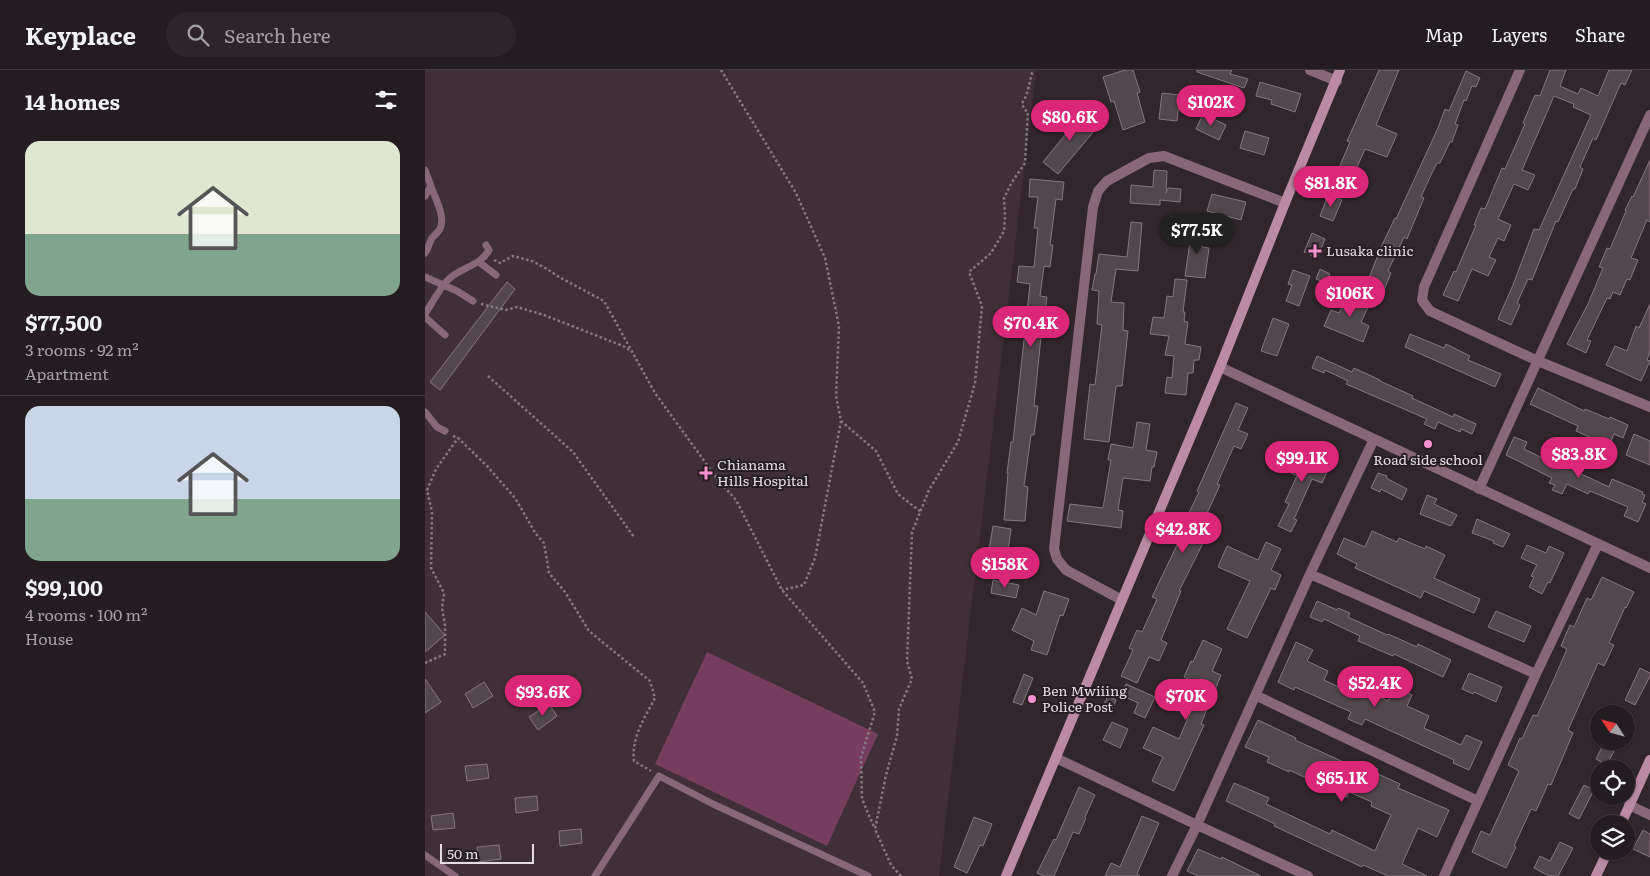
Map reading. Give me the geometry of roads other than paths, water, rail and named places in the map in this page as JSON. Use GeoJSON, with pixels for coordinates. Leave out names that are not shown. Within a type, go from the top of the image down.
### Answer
{"type":"FeatureCollection","features":[{"type":"Feature","properties":{"kind":"main road"},"geometry":{"type":"LineString","coordinates":[[1006,876],[1220,368],[1340,70]]}},
{"type":"Feature","properties":{"kind":"main road"},"geometry":{"type":"LineString","coordinates":[[1625,815],[1650,760]]}},
{"type":"Feature","properties":{"kind":"main road"},"geometry":{"type":"LineString","coordinates":[[1596,876],[1604,860]]}},
{"type":"Feature","properties":{"kind":"street"},"geometry":{"type":"LineString","coordinates":[[1310,70],[1337,81]]}},
{"type":"Feature","properties":{"kind":"street"},"geometry":{"type":"LineString","coordinates":[[1520,70],[1424,287],[1422,300],[1431,311],[1538,361],[1650,407]]}},
{"type":"Feature","properties":{"kind":"street"},"geometry":{"type":"LineString","coordinates":[[1479,488],[1650,114]]}},
{"type":"Feature","properties":{"kind":"street"},"geometry":{"type":"LineString","coordinates":[[1123,600],[1066,570],[1057,559],[1054,549],[1093,206],[1098,191],[1107,181],[1149,158],[1163,156],[1285,203]]}},
{"type":"Feature","properties":{"kind":"street"},"geometry":{"type":"LineString","coordinates":[[1220,368],[1650,568]]}},
{"type":"Feature","properties":{"kind":"street"},"geometry":{"type":"LineString","coordinates":[[1171,876],[1257,696],[1310,574],[1374,439]]}},
{"type":"Feature","properties":{"kind":"street"},"geometry":{"type":"LineString","coordinates":[[1444,876],[1536,674],[1598,544]]}},
{"type":"Feature","properties":{"kind":"street"},"geometry":{"type":"LineString","coordinates":[[1310,574],[1536,674]]}},
{"type":"Feature","properties":{"kind":"street"},"geometry":{"type":"LineString","coordinates":[[1257,696],[1478,802]]}},
{"type":"Feature","properties":{"kind":"street"},"geometry":{"type":"LineString","coordinates":[[1056,758],[1309,876]]}},
{"type":"Feature","properties":{"kind":"street"},"geometry":{"type":"LineString","coordinates":[[1629,806],[1650,815]]}},
{"type":"Feature","properties":{"kind":"lane"},"geometry":{"type":"LineString","coordinates":[[425,170],[435,199],[440,207],[442,219],[441,227],[431,240],[425,253]]}},
{"type":"Feature","properties":{"kind":"lane"},"geometry":{"type":"LineString","coordinates":[[425,196],[431,186]]}},
{"type":"Feature","properties":{"kind":"lane"},"geometry":{"type":"LineString","coordinates":[[445,335],[425,316],[449,278],[479,262],[489,250],[486,245]]}},
{"type":"Feature","properties":{"kind":"lane"},"geometry":{"type":"LineString","coordinates":[[479,262],[495,275]]}},
{"type":"Feature","properties":{"kind":"lane"},"geometry":{"type":"LineString","coordinates":[[425,277],[457,291],[473,301]]}},
{"type":"Feature","properties":{"kind":"lane"},"geometry":{"type":"LineString","coordinates":[[426,414],[445,432]]}},
{"type":"Feature","properties":{"kind":"lane"},"geometry":{"type":"LineString","coordinates":[[595,876],[659,776],[713,804],[868,876]]}},
{"type":"Feature","properties":{"kind":"lane"},"geometry":{"type":"LineString","coordinates":[[425,855],[455,876]]}},
{"type":"Feature","properties":{"kind":"place","name":"Lusaka clinic"},"geometry":{"type":"Point","coordinates":[1315,251]}},
{"type":"Feature","properties":{"kind":"place","name":"Road side school"},"geometry":{"type":"Point","coordinates":[1428,444]}},
{"type":"Feature","properties":{"kind":"place","name":"Chianama Hills Hospital"},"geometry":{"type":"Point","coordinates":[706,473]}},
{"type":"Feature","properties":{"kind":"place","name":"Ben Mwiiing Police Post"},"geometry":{"type":"Point","coordinates":[1032,699]}}]}
